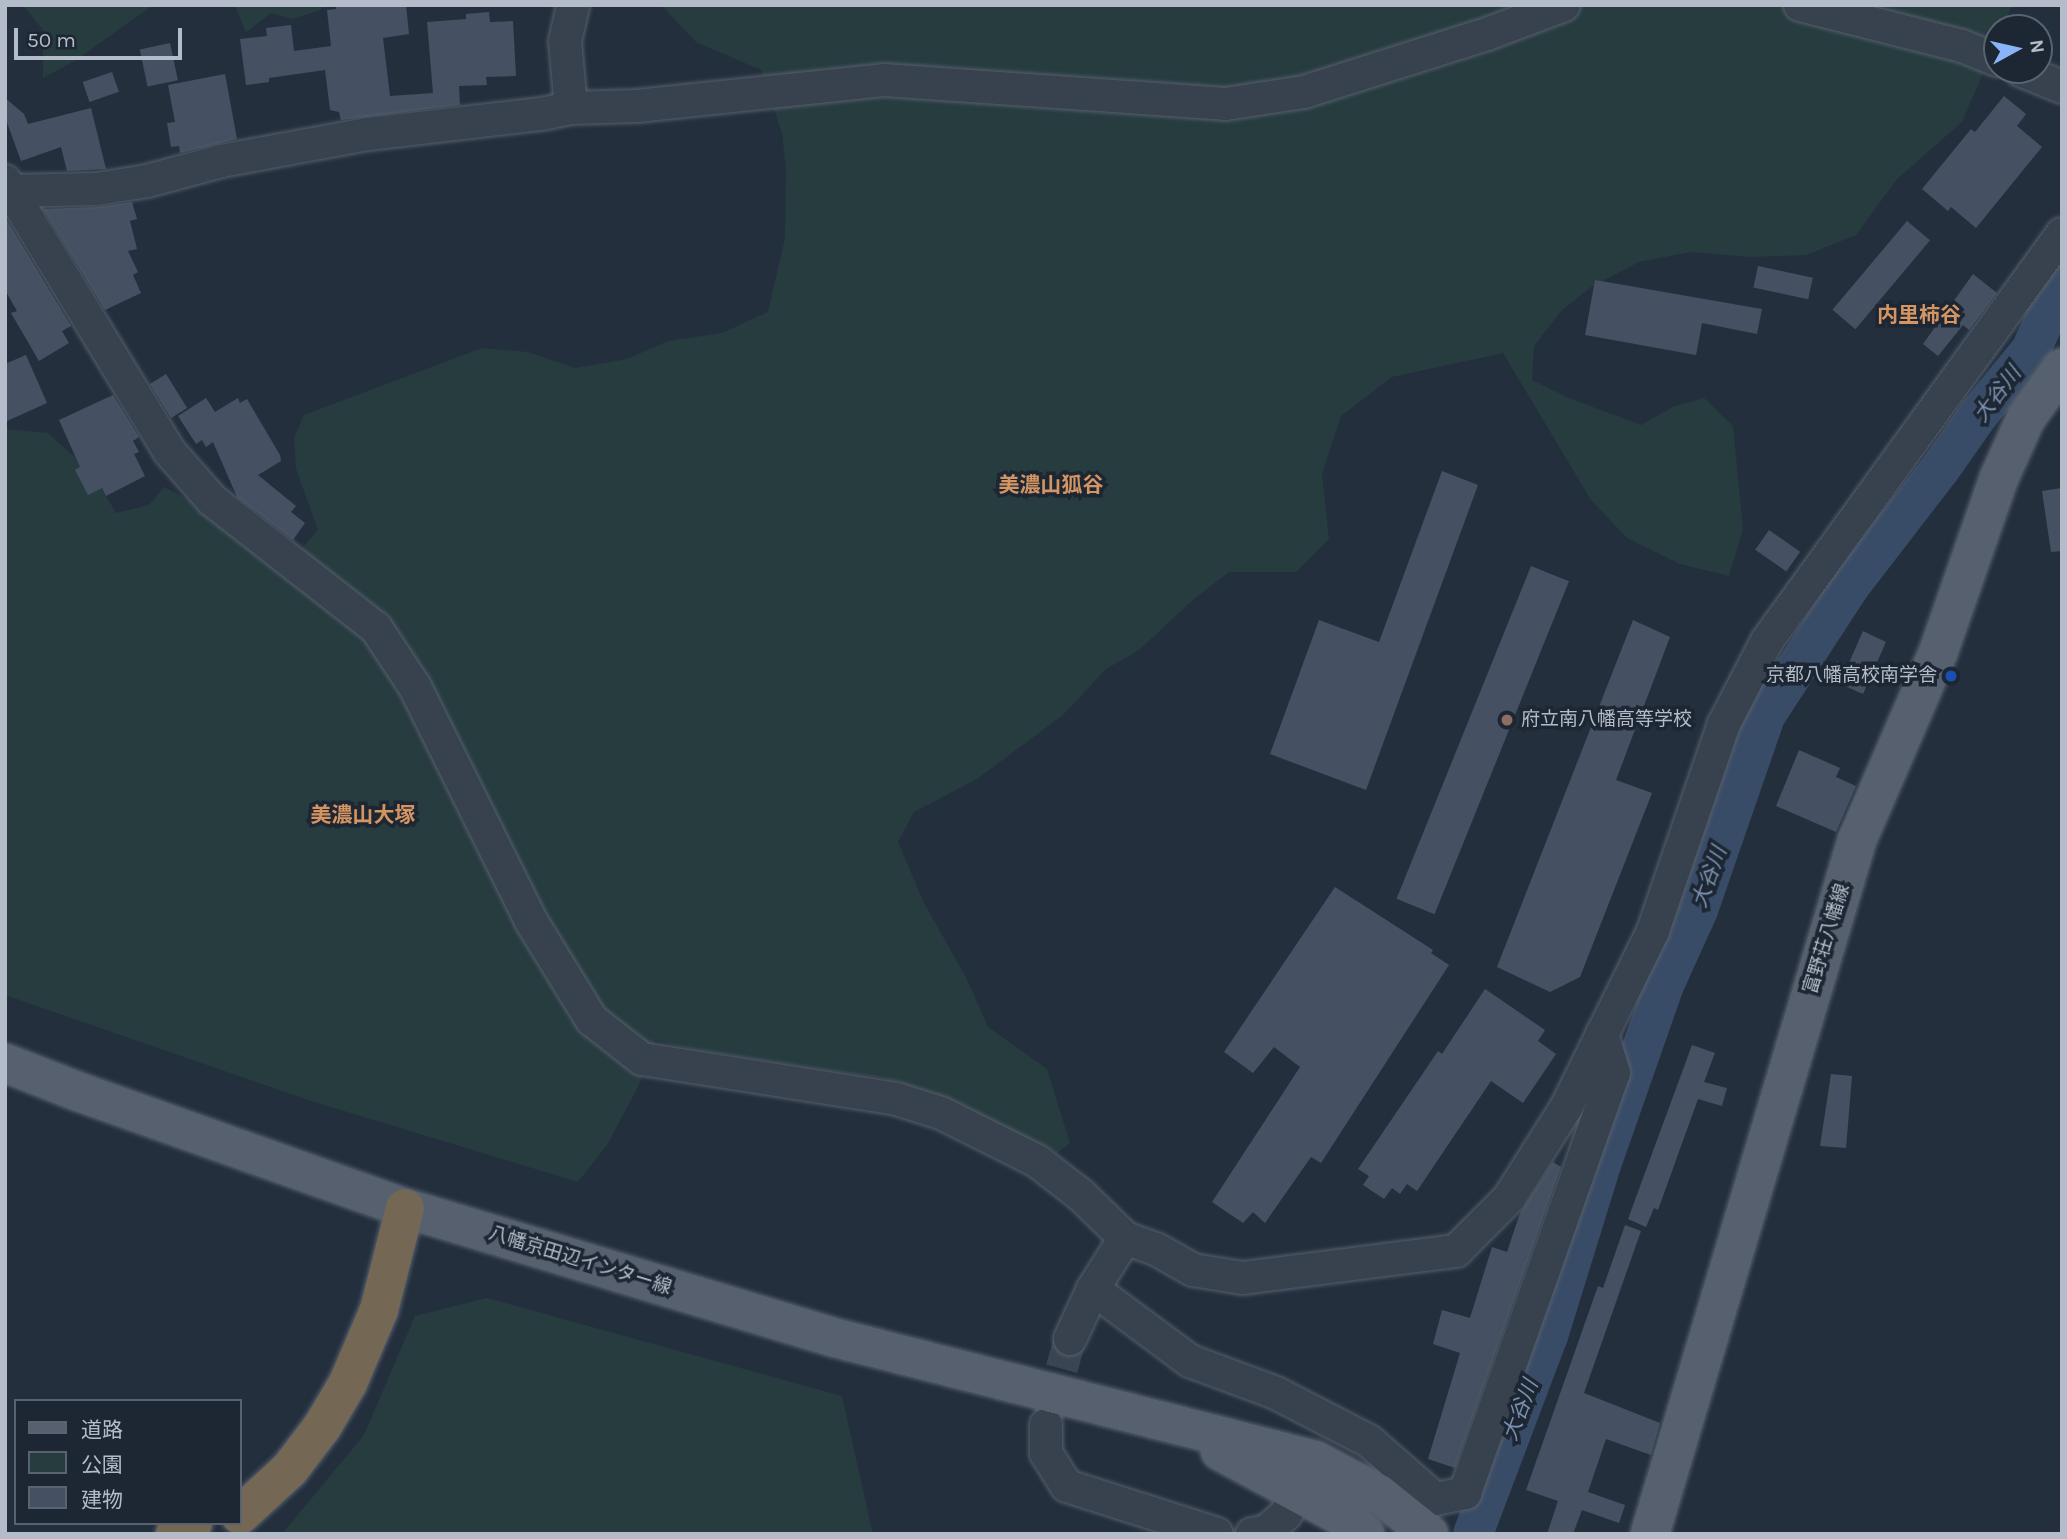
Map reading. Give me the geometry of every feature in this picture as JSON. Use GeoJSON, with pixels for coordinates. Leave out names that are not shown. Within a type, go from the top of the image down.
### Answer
{"type":"FeatureCollection","features":[{"type":"Feature","properties":{"kind":"highway"},"geometry":{"type":"LineString","coordinates":[[242,1488],[275,1454],[305,1416],[330,1375],[359,1304],[405,1208]]}},
{"type":"Feature","properties":{"kind":"highway"},"geometry":{"type":"LineString","coordinates":[[242,1513],[290,1469],[322,1427],[348,1383],[379,1310],[405,1208]]}},
{"type":"Feature","properties":{"kind":"main road","name":"富野荘八幡線"},"geometry":{"type":"LineString","coordinates":[[1650,1534],[1857,840],[1938,653],[1999,478],[2026,418],[2062,368]]}},
{"type":"Feature","properties":{"kind":"main road","name":"八幡京田辺インター線"},"geometry":{"type":"LineString","coordinates":[[5,1063],[405,1208],[836,1338],[1166,1422],[1289,1508],[1352,1522],[1365,1534]]}},
{"type":"Feature","properties":{"kind":"main road","name":"八幡京田辺インター線"},"geometry":{"type":"LineString","coordinates":[[1289,1508],[1380,1494],[1429,1534]]}},
{"type":"Feature","properties":{"kind":"street"},"geometry":{"type":"LineString","coordinates":[[571,108],[565,41],[573,5]]}},
{"type":"Feature","properties":{"kind":"street"},"geometry":{"type":"LineString","coordinates":[[8,186],[97,189],[147,181],[221,160],[355,136],[571,108],[637,106],[884,80],[1225,104],[1304,92],[1487,34],[1564,5]]}},
{"type":"Feature","properties":{"kind":"street"},"geometry":{"type":"LineString","coordinates":[[1800,5],[1962,46],[1983,55]]}},
{"type":"Feature","properties":{"kind":"street"},"geometry":{"type":"LineString","coordinates":[[8,186],[169,451],[212,500],[376,628],[415,687],[531,921],[592,1020],[642,1059],[896,1100],[941,1113],[1037,1161],[1081,1195],[1125,1238],[1156,1249],[1193,1270],[1242,1278],[1455,1251],[1509,1198],[1566,1108],[1653,931],[1724,724],[1767,641],[2062,234]]}},
{"type":"Feature","properties":{"kind":"street"},"geometry":{"type":"LineString","coordinates":[[1093,1289],[1190,1361],[1276,1393],[1369,1441],[1435,1499],[1465,1493],[1614,1073],[1602,1034]]}},
{"type":"Feature","properties":{"kind":"street"},"geometry":{"type":"LineString","coordinates":[[1070,1339],[1093,1289],[1125,1238]]}},
{"type":"Feature","properties":{"kind":"street"},"geometry":{"type":"LineString","coordinates":[[1046,1425],[1046,1453],[1067,1486],[1217,1534]]}},
{"type":"Feature","properties":{"kind":"green space"},"geometry":{"type":"Polygon","coordinates":[[[23,5],[153,5],[76,60],[43,78],[43,30],[23,5]]]}},
{"type":"Feature","properties":{"kind":"green space"},"geometry":{"type":"Polygon","coordinates":[[[235,5],[324,5],[320,10],[293,19],[271,13],[246,32],[235,5]]]}},
{"type":"Feature","properties":{"kind":"green space"},"geometry":{"type":"Polygon","coordinates":[[[661,5],[2012,5],[2008,14],[1983,14],[1983,73],[1962,122],[1897,179],[1856,235],[1806,255],[1750,257],[1690,252],[1639,262],[1591,287],[1561,311],[1534,346],[1532,380],[1569,398],[1641,425],[1675,406],[1704,398],[1733,426],[1743,529],[1729,576],[1680,564],[1627,538],[1591,500],[1503,353],[1392,377],[1341,416],[1322,474],[1329,539],[1296,572],[1229,572],[1194,599],[1139,650],[1106,669],[1063,715],[977,779],[914,812],[898,842],[924,903],[967,979],[988,1027],[1047,1069],[1070,1143],[1057,1153],[935,1094],[889,1079],[696,1050],[655,1040],[638,1087],[607,1145],[578,1182],[311,1101],[5,995],[5,429],[48,433],[93,474],[116,513],[149,505],[164,487],[207,509],[282,570],[318,530],[296,469],[294,438],[304,415],[482,348],[528,352],[575,368],[627,359],[668,341],[722,333],[768,312],[785,238],[786,170],[782,133],[761,70],[696,42],[661,5]]]}},
{"type":"Feature","properties":{"kind":"green space"},"geometry":{"type":"Polygon","coordinates":[[[487,1298],[842,1396],[873,1534],[282,1534],[364,1435],[415,1316],[487,1298]]]}},
{"type":"Feature","properties":{"kind":"building"},"geometry":{"type":"Polygon","coordinates":[[[336,5],[406,5],[409,34],[383,38],[390,96],[433,93],[427,22],[466,19],[466,14],[489,12],[490,22],[513,21],[516,76],[486,77],[487,85],[459,86],[460,105],[341,120],[339,112],[330,110],[325,70],[269,78],[269,82],[246,85],[240,39],[267,36],[266,28],[291,25],[294,51],[331,46],[327,10],[336,9],[336,5]]]}},
{"type":"Feature","properties":{"kind":"building"},"geometry":{"type":"Polygon","coordinates":[[[170,43],[178,80],[148,87],[140,49],[170,43]]]}},
{"type":"Feature","properties":{"kind":"building"},"geometry":{"type":"Polygon","coordinates":[[[112,72],[119,92],[90,102],[83,82],[112,72]]]}},
{"type":"Feature","properties":{"kind":"building"},"geometry":{"type":"Polygon","coordinates":[[[225,74],[237,139],[180,153],[179,146],[171,147],[167,123],[175,122],[168,85],[225,74]]]}},
{"type":"Feature","properties":{"kind":"building"},"geometry":{"type":"Polygon","coordinates":[[[2004,96],[2026,114],[2017,126],[2042,147],[1976,228],[1951,207],[1948,211],[1922,189],[1971,129],[1975,132],[2004,96]]]}},
{"type":"Feature","properties":{"kind":"building"},"geometry":{"type":"Polygon","coordinates":[[[5,98],[24,114],[28,124],[91,108],[106,169],[67,171],[61,147],[21,161],[5,117],[5,98]]]}},
{"type":"Feature","properties":{"kind":"building"},"geometry":{"type":"Polygon","coordinates":[[[132,202],[137,219],[130,221],[137,249],[128,251],[138,272],[133,275],[141,293],[105,310],[43,209],[97,207],[132,202]]]}},
{"type":"Feature","properties":{"kind":"building"},"geometry":{"type":"Polygon","coordinates":[[[5,217],[71,326],[62,331],[69,343],[39,361],[11,313],[17,311],[5,290],[5,217]]]}},
{"type":"Feature","properties":{"kind":"building"},"geometry":{"type":"Polygon","coordinates":[[[1907,221],[1930,240],[1855,329],[1832,310],[1907,221]]]}},
{"type":"Feature","properties":{"kind":"building"},"geometry":{"type":"Polygon","coordinates":[[[1758,266],[1813,278],[1808,299],[1753,288],[1758,266]]]}},
{"type":"Feature","properties":{"kind":"building"},"geometry":{"type":"Polygon","coordinates":[[[1973,274],[1997,293],[1969,330],[1963,325],[1938,356],[1923,344],[1973,274]]]}},
{"type":"Feature","properties":{"kind":"building"},"geometry":{"type":"Polygon","coordinates":[[[1595,280],[1762,309],[1757,334],[1702,323],[1696,355],[1585,335],[1595,280]]]}},
{"type":"Feature","properties":{"kind":"building"},"geometry":{"type":"Polygon","coordinates":[[[26,355],[47,403],[5,422],[5,364],[26,355]]]}},
{"type":"Feature","properties":{"kind":"building"},"geometry":{"type":"Polygon","coordinates":[[[166,374],[187,408],[171,418],[150,384],[166,374]]]}},
{"type":"Feature","properties":{"kind":"building"},"geometry":{"type":"Polygon","coordinates":[[[113,395],[139,437],[133,441],[139,452],[134,454],[145,476],[106,496],[102,488],[88,495],[75,470],[80,467],[59,420],[113,395]]]}},
{"type":"Feature","properties":{"kind":"building"},"geometry":{"type":"Polygon","coordinates":[[[206,398],[215,412],[238,398],[240,403],[247,399],[281,461],[258,475],[296,506],[291,512],[305,523],[293,540],[237,497],[213,442],[206,447],[202,440],[196,444],[178,416],[206,398]]]}},
{"type":"Feature","properties":{"kind":"building"},"geometry":{"type":"Polygon","coordinates":[[[1442,471],[1478,485],[1366,790],[1270,754],[1319,620],[1379,642],[1442,471]]]}},
{"type":"Feature","properties":{"kind":"building"},"geometry":{"type":"Polygon","coordinates":[[[2062,488],[2062,551],[2051,552],[2042,491],[2062,488]]]}},
{"type":"Feature","properties":{"kind":"building"},"geometry":{"type":"Polygon","coordinates":[[[1769,530],[1800,552],[1786,571],[1755,550],[1769,530]]]}},
{"type":"Feature","properties":{"kind":"building"},"geometry":{"type":"Polygon","coordinates":[[[1531,566],[1569,581],[1435,914],[1397,899],[1531,566]]]}},
{"type":"Feature","properties":{"kind":"building"},"geometry":{"type":"Polygon","coordinates":[[[1633,620],[1670,637],[1616,780],[1652,793],[1580,977],[1550,992],[1497,967],[1633,620]]]}},
{"type":"Feature","properties":{"kind":"building"},"geometry":{"type":"Polygon","coordinates":[[[1863,631],[1886,642],[1863,694],[1829,679],[1837,661],[1848,665],[1863,631]]]}},
{"type":"Feature","properties":{"kind":"building"},"geometry":{"type":"Polygon","coordinates":[[[1799,750],[1840,768],[1836,777],[1856,786],[1836,832],[1776,806],[1799,750]]]}},
{"type":"Feature","properties":{"kind":"building"},"geometry":{"type":"Polygon","coordinates":[[[1335,887],[1433,950],[1431,953],[1449,965],[1321,1163],[1311,1157],[1265,1223],[1253,1212],[1243,1223],[1212,1202],[1300,1067],[1274,1047],[1253,1073],[1224,1052],[1335,887]]]}},
{"type":"Feature","properties":{"kind":"building"},"geometry":{"type":"Polygon","coordinates":[[[1485,989],[1545,1030],[1538,1041],[1556,1054],[1523,1103],[1491,1081],[1417,1191],[1407,1184],[1400,1194],[1392,1188],[1384,1199],[1363,1185],[1369,1176],[1358,1169],[1438,1051],[1442,1054],[1485,989]]]}},
{"type":"Feature","properties":{"kind":"building"},"geometry":{"type":"Polygon","coordinates":[[[1692,1045],[1715,1053],[1704,1082],[1727,1088],[1722,1106],[1698,1099],[1658,1210],[1654,1208],[1646,1227],[1628,1219],[1692,1045]]]}},
{"type":"Feature","properties":{"kind":"building"},"geometry":{"type":"Polygon","coordinates":[[[1831,1074],[1852,1076],[1846,1148],[1820,1146],[1831,1074]]]}},
{"type":"Feature","properties":{"kind":"building"},"geometry":{"type":"Polygon","coordinates":[[[1553,1162],[1561,1167],[1455,1468],[1428,1459],[1460,1353],[1433,1344],[1442,1310],[1470,1318],[1492,1247],[1507,1252],[1520,1213],[1553,1162]]]}},
{"type":"Feature","properties":{"kind":"building"},"geometry":{"type":"Polygon","coordinates":[[[1625,1225],[1641,1231],[1584,1393],[1660,1423],[1651,1455],[1606,1439],[1588,1492],[1625,1505],[1619,1523],[1582,1510],[1573,1534],[1547,1534],[1558,1501],[1526,1490],[1598,1286],[1603,1288],[1625,1225]]]}},
{"type":"Feature","properties":{"kind":"waterway","name":"大谷川"},"geometry":{"type":"LineString","coordinates":[[1473,1534],[1548,1336],[1602,1162],[1664,985],[1698,910],[1765,716],[1849,587],[1978,415],[2031,350],[2062,280]]}},
{"type":"Feature","properties":{"kind":"tunnel"},"geometry":{"type":"LineString","coordinates":[[1049,1415],[1070,1339]]}},
{"type":"Feature","properties":{"kind":"place","name":"京都八幡高校南学舎"},"geometry":{"type":"Point","coordinates":[1951,676]}},
{"type":"Feature","properties":{"kind":"place","name":"府立南八幡高等学校"},"geometry":{"type":"Point","coordinates":[1507,720]}},
{"type":"Feature","properties":{"kind":"district","name":"内里柿谷"},"geometry":{"type":"Point","coordinates":[1919,315]}},
{"type":"Feature","properties":{"kind":"district","name":"美濃山狐谷"},"geometry":{"type":"Point","coordinates":[1051,485]}},
{"type":"Feature","properties":{"kind":"district","name":"美濃山大塚"},"geometry":{"type":"Point","coordinates":[363,815]}}]}
